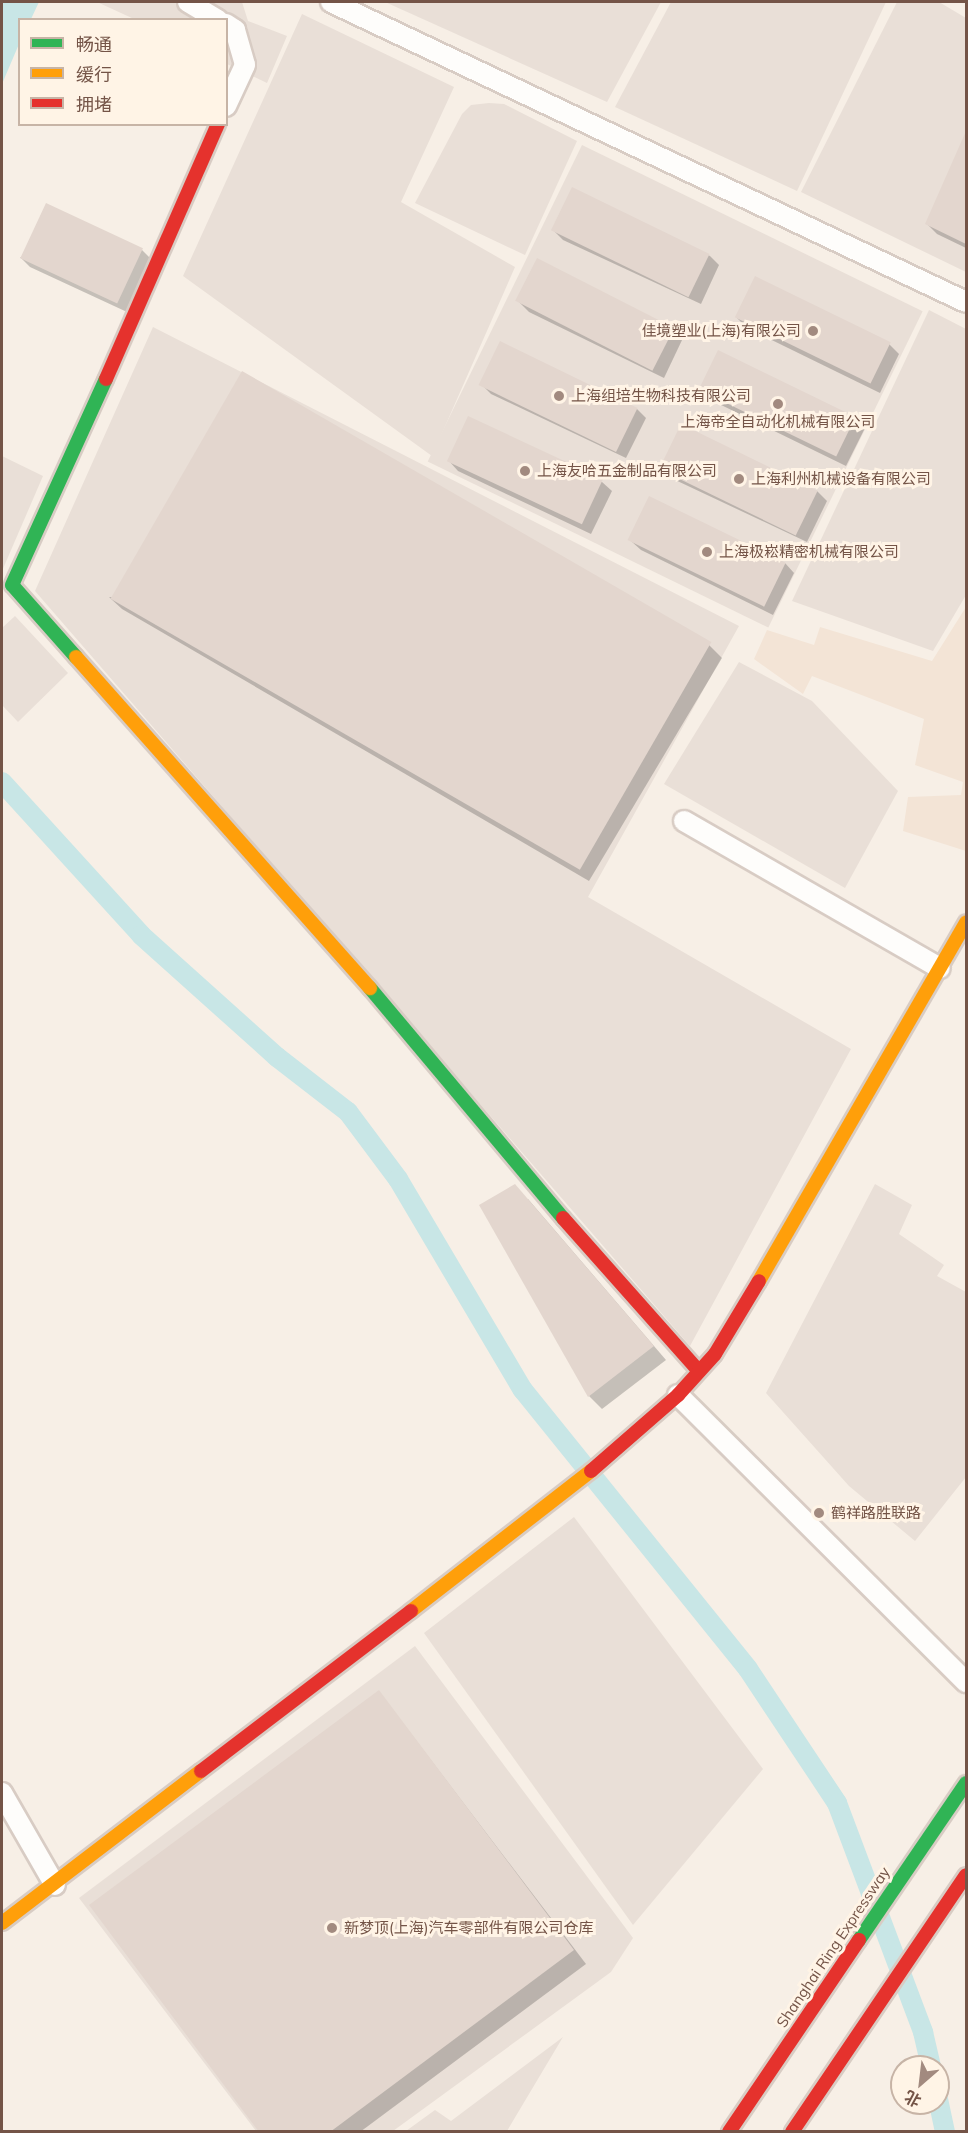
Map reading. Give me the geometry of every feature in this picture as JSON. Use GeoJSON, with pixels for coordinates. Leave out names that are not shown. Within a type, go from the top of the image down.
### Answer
{"type":"FeatureCollection","features":[{"type":"Feature","properties":{"kind":"main road"},"geometry":{"type":"LineString","coordinates":[[217,126],[38,535],[12,585],[313,921],[606,1270],[699,1371]]}},
{"type":"Feature","properties":{"kind":"main road"},"geometry":{"type":"LineString","coordinates":[[2,1923],[55,1885],[562,1496],[678,1395],[715,1354],[966,923]]}},
{"type":"Feature","properties":{"kind":"main road","name":"Shanghai Ring Expressway"},"geometry":{"type":"LineString","coordinates":[[729,2132],[966,1783]]}},
{"type":"Feature","properties":{"kind":"main road"},"geometry":{"type":"LineString","coordinates":[[792,2132],[966,1875]]}},
{"type":"Feature","properties":{"kind":"street"},"geometry":{"type":"LineString","coordinates":[[188,2],[215,18]]}},
{"type":"Feature","properties":{"kind":"street"},"geometry":{"type":"LineString","coordinates":[[331,2],[966,302]]}},
{"type":"Feature","properties":{"kind":"street"},"geometry":{"type":"LineString","coordinates":[[228,25],[235,30],[245,65],[228,102]]}},
{"type":"Feature","properties":{"kind":"street"},"geometry":{"type":"LineString","coordinates":[[684,821],[940,968]]}},
{"type":"Feature","properties":{"kind":"street"},"geometry":{"type":"LineString","coordinates":[[678,1395],[966,1682]]}},
{"type":"Feature","properties":{"kind":"street"},"geometry":{"type":"LineString","coordinates":[[2,1793],[55,1885]]}},
{"type":"Feature","properties":{"kind":"shaded area"},"geometry":{"type":"Polygon","coordinates":[[[97,2],[242,2],[248,21],[287,36],[267,83],[228,64],[228,18],[132,18],[97,2]]]}},
{"type":"Feature","properties":{"kind":"shaded area"},"geometry":{"type":"Polygon","coordinates":[[[385,2],[661,2],[607,102],[385,2]]]}},
{"type":"Feature","properties":{"kind":"shaded area"},"geometry":{"type":"Polygon","coordinates":[[[671,2],[886,2],[797,191],[615,107],[671,2]]]}},
{"type":"Feature","properties":{"kind":"shaded area"},"geometry":{"type":"Polygon","coordinates":[[[897,2],[939,2],[966,18],[966,272],[801,192],[897,2]]]}},
{"type":"Feature","properties":{"kind":"shaded area"},"geometry":{"type":"Polygon","coordinates":[[[302,14],[454,87],[401,202],[515,267],[432,456],[183,276],[302,14]]]}},
{"type":"Feature","properties":{"kind":"shaded area"},"geometry":{"type":"Polygon","coordinates":[[[504,104],[577,141],[525,255],[415,203],[462,114],[471,105],[504,104]]]}},
{"type":"Feature","properties":{"kind":"shaded area"},"geometry":{"type":"Polygon","coordinates":[[[582,145],[923,311],[768,628],[428,461],[582,145]]]}},
{"type":"Feature","properties":{"kind":"shaded area"},"geometry":{"type":"Polygon","coordinates":[[[929,310],[966,329],[966,595],[933,651],[792,601],[929,310]]]}},
{"type":"Feature","properties":{"kind":"shaded area"},"geometry":{"type":"Polygon","coordinates":[[[153,327],[739,626],[588,897],[851,1049],[690,1346],[35,591],[153,327]]]}},
{"type":"Feature","properties":{"kind":"shaded area"},"geometry":{"type":"Polygon","coordinates":[[[2,456],[43,476],[2,571],[2,456]]]}},
{"type":"Feature","properties":{"kind":"shaded area"},"geometry":{"type":"Polygon","coordinates":[[[966,607],[966,851],[903,831],[908,797],[961,795],[963,782],[915,765],[924,719],[812,676],[803,694],[754,659],[767,630],[814,645],[820,627],[932,661],[966,607]]]}},
{"type":"Feature","properties":{"kind":"shaded area"},"geometry":{"type":"Polygon","coordinates":[[[15,616],[68,673],[18,722],[2,705],[2,628],[15,616]]]}},
{"type":"Feature","properties":{"kind":"shaded area"},"geometry":{"type":"Polygon","coordinates":[[[739,662],[812,701],[898,791],[845,888],[664,784],[739,662]]]}},
{"type":"Feature","properties":{"kind":"shaded area"},"geometry":{"type":"Polygon","coordinates":[[[875,1184],[912,1205],[899,1234],[944,1265],[937,1276],[966,1292],[966,1477],[915,1541],[849,1486],[766,1393],[875,1184]]]}},
{"type":"Feature","properties":{"kind":"shaded area"},"geometry":{"type":"Polygon","coordinates":[[[574,1517],[763,1769],[633,1925],[424,1633],[574,1517]]]}},
{"type":"Feature","properties":{"kind":"shaded area","name":"新梦顶(上海)汽车零部件有限公司仓库"},"geometry":{"type":"Polygon","coordinates":[[[415,1646],[633,1938],[611,1972],[393,2131],[256,2131],[79,1898],[415,1646]]]}},
{"type":"Feature","properties":{"kind":"shaded area"},"geometry":{"type":"Polygon","coordinates":[[[563,2037],[507,2131],[406,2131],[435,2110],[451,2121],[563,2037]]]}},
{"type":"Feature","properties":{"kind":"water"},"geometry":{"type":"Polygon","coordinates":[[[2,2],[39,2],[31,18],[18,18],[18,46],[2,84],[2,2]]]}},
{"type":"Feature","properties":{"kind":"building"},"geometry":{"type":"Polygon","coordinates":[[[966,131],[966,244],[925,224],[966,131]]]}},
{"type":"Feature","properties":{"kind":"building"},"geometry":{"type":"Polygon","coordinates":[[[572,187],[710,254],[688,297],[551,230],[572,187]]]}},
{"type":"Feature","properties":{"kind":"building"},"geometry":{"type":"Polygon","coordinates":[[[46,203],[143,248],[117,304],[20,258],[46,203]]]}},
{"type":"Feature","properties":{"kind":"building"},"geometry":{"type":"Polygon","coordinates":[[[537,258],[674,328],[652,371],[515,301],[537,258]]]}},
{"type":"Feature","properties":{"kind":"building","name":"佳境塑业(上海)有限公司"},"geometry":{"type":"Polygon","coordinates":[[[755,276],[891,342],[871,384],[735,317],[755,276]]]}},
{"type":"Feature","properties":{"kind":"building","name":"上海组培生物科技有限公司"},"geometry":{"type":"Polygon","coordinates":[[[500,341],[638,408],[616,452],[479,385],[500,341]]]}},
{"type":"Feature","properties":{"kind":"building","name":"上海帝全自动化机械有限公司"},"geometry":{"type":"Polygon","coordinates":[[[718,350],[856,417],[836,457],[699,390],[718,350]]]}},
{"type":"Feature","properties":{"kind":"building"},"geometry":{"type":"Polygon","coordinates":[[[242,371],[711,642],[580,870],[111,599],[242,371]]]}},
{"type":"Feature","properties":{"kind":"building","name":"上海友哈五金制品有限公司"},"geometry":{"type":"Polygon","coordinates":[[[468,416],[603,479],[582,524],[447,461],[468,416]]]}},
{"type":"Feature","properties":{"kind":"building","name":"上海利州机械设备有限公司"},"geometry":{"type":"Polygon","coordinates":[[[681,424],[818,491],[796,536],[659,469],[681,424]]]}},
{"type":"Feature","properties":{"kind":"building","name":"上海极崧精密机械有限公司"},"geometry":{"type":"Polygon","coordinates":[[[649,496],[786,563],[764,607],[628,540],[649,496]]]}},
{"type":"Feature","properties":{"kind":"building"},"geometry":{"type":"Polygon","coordinates":[[[515,1184],[654,1346],[588,1397],[479,1205],[515,1184]]]}},
{"type":"Feature","properties":{"kind":"building","name":"新梦顶(上海)汽车零部件有限公司仓库"},"geometry":{"type":"Polygon","coordinates":[[[379,1690],[574,1950],[330,2132],[259,2132],[89,1905],[379,1690]]]}},
{"type":"Feature","properties":{"kind":"waterway"},"geometry":{"type":"LineString","coordinates":[[2,782],[141,935],[277,1057],[348,1112],[398,1179],[523,1390],[748,1669],[837,1803],[923,2032],[928,2055]]}},
{"type":"Feature","properties":{"kind":"waterway"},"geometry":{"type":"LineString","coordinates":[[941,2115],[945,2132]]}},
{"type":"Feature","properties":{"kind":"traffic: fast"},"geometry":{"type":"LineString","coordinates":[[76,657],[12,585],[106,379]]}},
{"type":"Feature","properties":{"kind":"traffic: fast"},"geometry":{"type":"LineString","coordinates":[[370,988],[563,1218]]}},
{"type":"Feature","properties":{"kind":"traffic: fast"},"geometry":{"type":"LineString","coordinates":[[859,1940],[966,1783]]}},
{"type":"Feature","properties":{"kind":"traffic: slow"},"geometry":{"type":"LineString","coordinates":[[76,657],[370,988]]}},
{"type":"Feature","properties":{"kind":"traffic: slow"},"geometry":{"type":"LineString","coordinates":[[759,1281],[966,923]]}},
{"type":"Feature","properties":{"kind":"traffic: slow"},"geometry":{"type":"LineString","coordinates":[[411,1611],[591,1471]]}},
{"type":"Feature","properties":{"kind":"traffic: slow"},"geometry":{"type":"LineString","coordinates":[[2,1923],[201,1771]]}},
{"type":"Feature","properties":{"kind":"traffic: jam"},"geometry":{"type":"LineString","coordinates":[[106,379],[217,126]]}},
{"type":"Feature","properties":{"kind":"traffic: jam"},"geometry":{"type":"LineString","coordinates":[[563,1218],[699,1371]]}},
{"type":"Feature","properties":{"kind":"traffic: jam"},"geometry":{"type":"LineString","coordinates":[[591,1471],[678,1395],[715,1354],[759,1281]]}},
{"type":"Feature","properties":{"kind":"traffic: jam"},"geometry":{"type":"LineString","coordinates":[[201,1771],[411,1611]]}},
{"type":"Feature","properties":{"kind":"traffic: jam"},"geometry":{"type":"LineString","coordinates":[[792,2132],[966,1875]]}},
{"type":"Feature","properties":{"kind":"traffic: jam"},"geometry":{"type":"LineString","coordinates":[[729,2132],[859,1940]]}},
{"type":"Feature","properties":{"kind":"place","name":"佳境塑业(上海)有限公司"},"geometry":{"type":"Point","coordinates":[813,331]}},
{"type":"Feature","properties":{"kind":"place","name":"上海组培生物科技有限公司"},"geometry":{"type":"Point","coordinates":[559,396]}},
{"type":"Feature","properties":{"kind":"place","name":"上海帝全自动化机械有限公司"},"geometry":{"type":"Point","coordinates":[778,404]}},
{"type":"Feature","properties":{"kind":"place","name":"上海友哈五金制品有限公司"},"geometry":{"type":"Point","coordinates":[525,471]}},
{"type":"Feature","properties":{"kind":"place","name":"上海利州机械设备有限公司"},"geometry":{"type":"Point","coordinates":[739,479]}},
{"type":"Feature","properties":{"kind":"place","name":"上海极崧精密机械有限公司"},"geometry":{"type":"Point","coordinates":[707,552]}},
{"type":"Feature","properties":{"kind":"place","name":"鹤祥路胜联路"},"geometry":{"type":"Point","coordinates":[819,1513]}},
{"type":"Feature","properties":{"kind":"place","name":"新梦顶(上海)汽车零部件有限公司仓库"},"geometry":{"type":"Point","coordinates":[332,1928]}}]}
